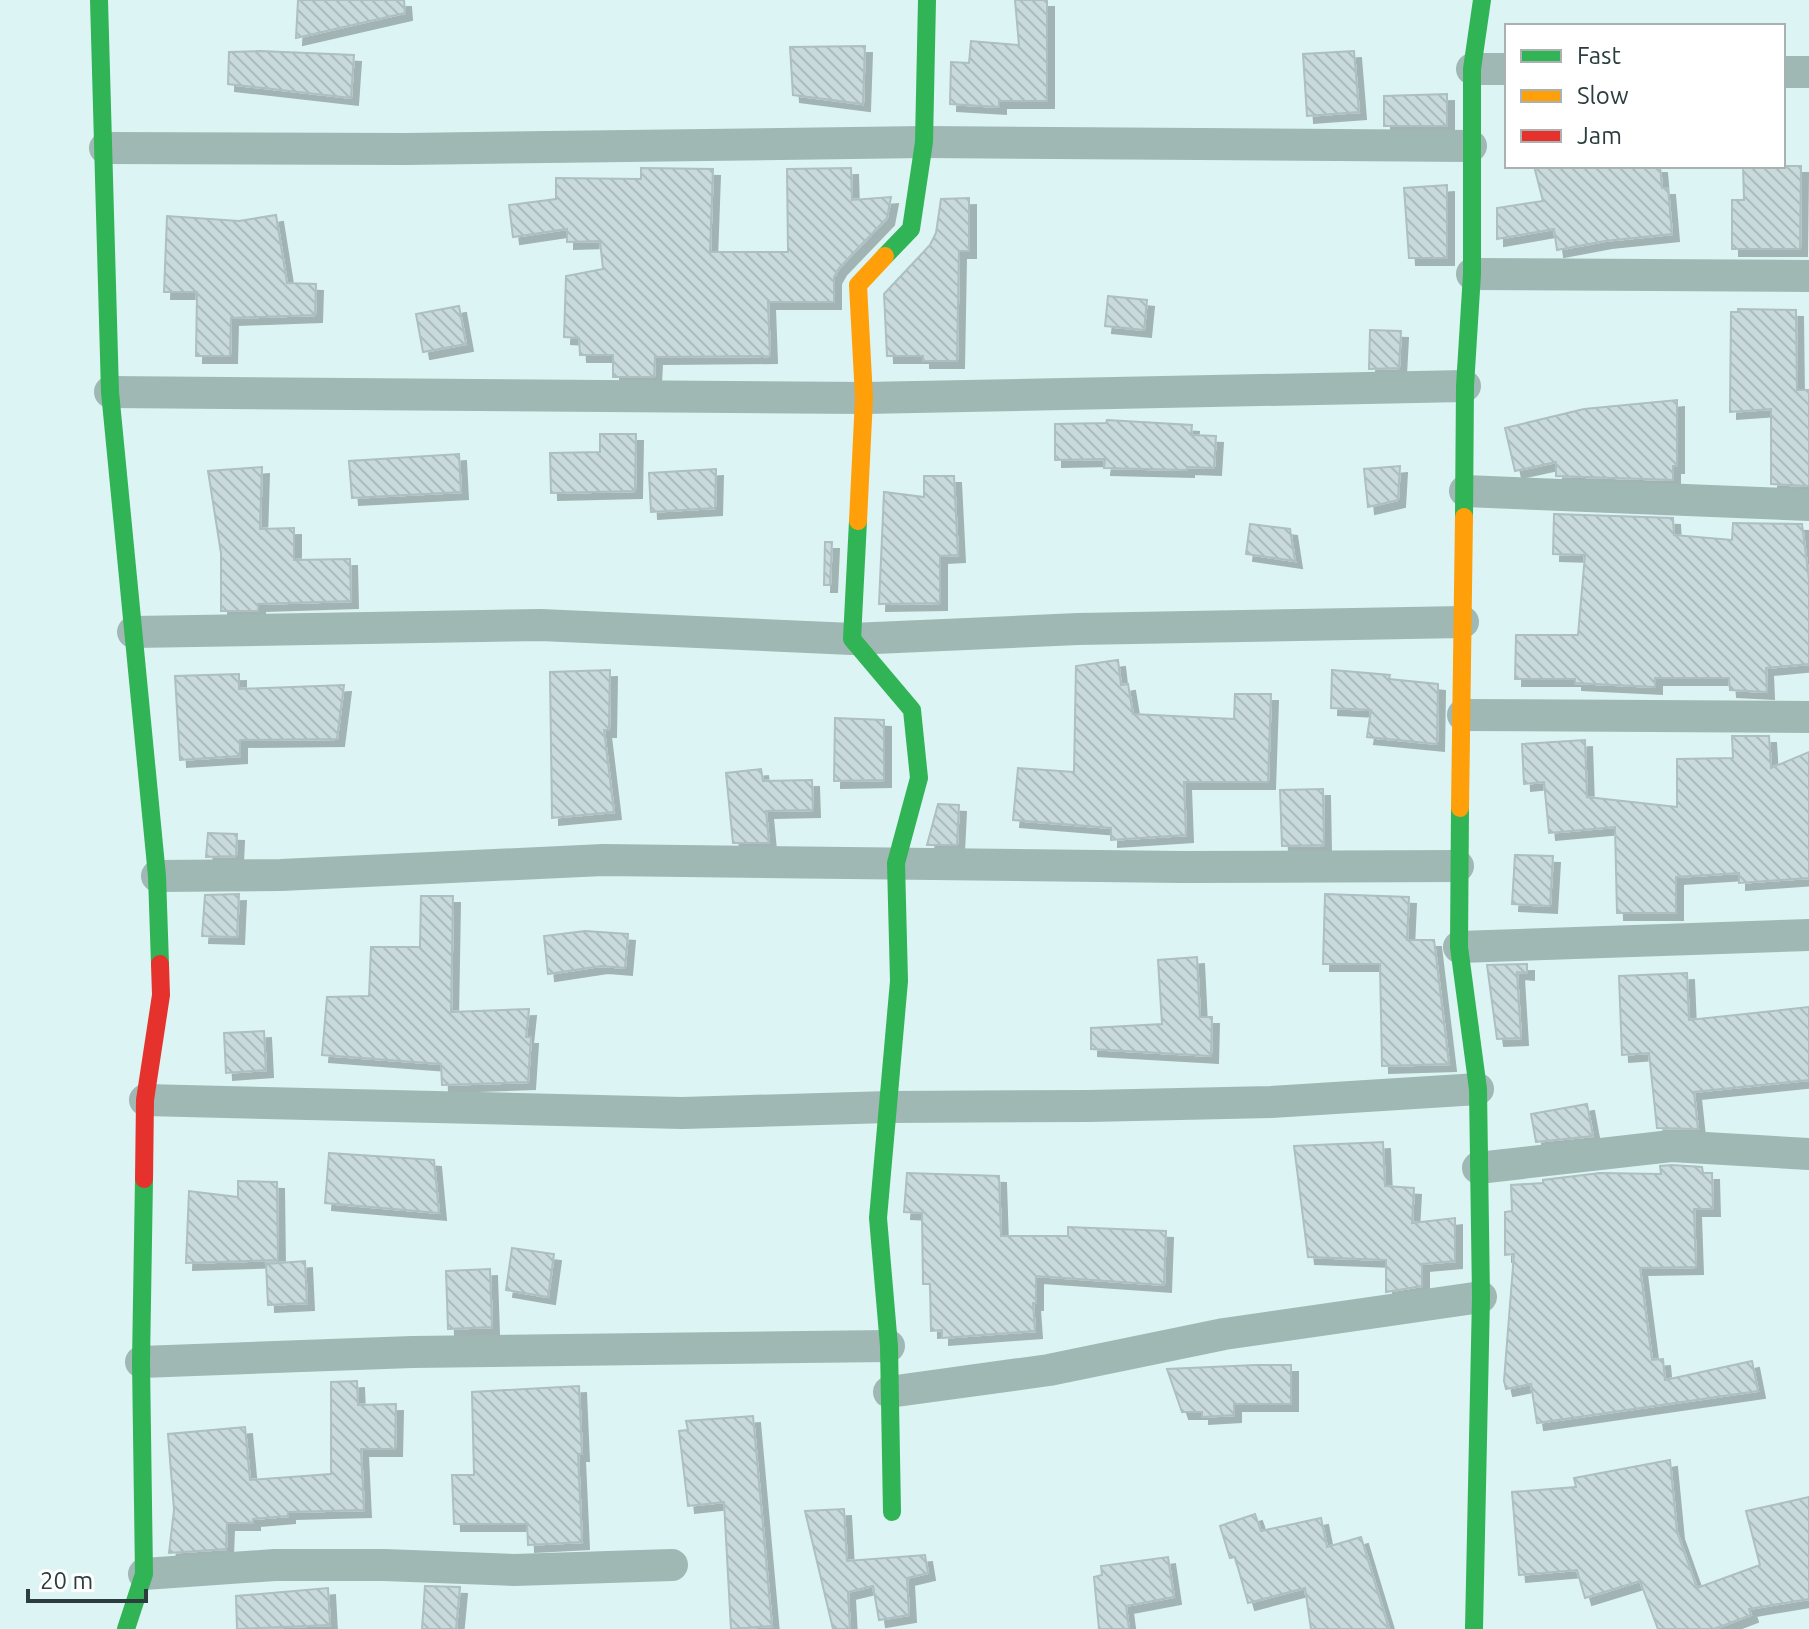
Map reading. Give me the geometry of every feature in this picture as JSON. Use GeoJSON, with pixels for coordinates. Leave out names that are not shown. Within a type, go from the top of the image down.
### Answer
{"type":"FeatureCollection","features":[{"type":"Feature","properties":{"kind":"street"},"geometry":{"type":"LineString","coordinates":[[99,0],[110,392],[157,876],[161,995],[145,1100],[141,1362],[144,1574],[126,1629]]}},
{"type":"Feature","properties":{"kind":"street"},"geometry":{"type":"LineString","coordinates":[[892,1512],[889,1346],[878,1218],[899,981],[896,863],[919,778],[912,710],[852,639],[864,398],[858,285],[911,229],[924,142],[927,0]]}},
{"type":"Feature","properties":{"kind":"street"},"geometry":{"type":"LineString","coordinates":[[1474,1629],[1481,1297],[1478,1089],[1459,947],[1458,866],[1463,715],[1465,386],[1472,274],[1472,69],[1482,0]]}},
{"type":"Feature","properties":{"kind":"street"},"geometry":{"type":"LineString","coordinates":[[1472,69],[1505,69]]}},
{"type":"Feature","properties":{"kind":"street"},"geometry":{"type":"LineString","coordinates":[[1785,72],[1809,72]]}},
{"type":"Feature","properties":{"kind":"street"},"geometry":{"type":"LineString","coordinates":[[105,148],[406,149],[924,142],[1471,146]]}},
{"type":"Feature","properties":{"kind":"street"},"geometry":{"type":"LineString","coordinates":[[1472,274],[1809,276]]}},
{"type":"Feature","properties":{"kind":"street"},"geometry":{"type":"LineString","coordinates":[[110,392],[864,398],[1465,386]]}},
{"type":"Feature","properties":{"kind":"street"},"geometry":{"type":"LineString","coordinates":[[1465,491],[1809,505]]}},
{"type":"Feature","properties":{"kind":"street"},"geometry":{"type":"LineString","coordinates":[[133,632],[541,625],[852,639],[1078,629],[1463,622]]}},
{"type":"Feature","properties":{"kind":"street"},"geometry":{"type":"LineString","coordinates":[[1463,715],[1809,717]]}},
{"type":"Feature","properties":{"kind":"street"},"geometry":{"type":"LineString","coordinates":[[157,876],[281,875],[603,860],[1182,867],[1458,866]]}},
{"type":"Feature","properties":{"kind":"street"},"geometry":{"type":"LineString","coordinates":[[1459,947],[1809,935]]}},
{"type":"Feature","properties":{"kind":"street"},"geometry":{"type":"LineString","coordinates":[[145,1100],[682,1113],[1271,1102],[1478,1089]]}},
{"type":"Feature","properties":{"kind":"street"},"geometry":{"type":"LineString","coordinates":[[1478,1168],[1671,1146],[1809,1154]]}},
{"type":"Feature","properties":{"kind":"street"},"geometry":{"type":"LineString","coordinates":[[889,1392],[1049,1370],[1224,1334],[1481,1297]]}},
{"type":"Feature","properties":{"kind":"street"},"geometry":{"type":"LineString","coordinates":[[141,1362],[412,1352],[889,1346]]}},
{"type":"Feature","properties":{"kind":"street"},"geometry":{"type":"LineString","coordinates":[[144,1574],[275,1565],[514,1570],[672,1565]]}},
{"type":"Feature","properties":{"kind":"building"},"geometry":{"type":"Polygon","coordinates":[[[298,0],[404,0],[405,13],[296,38],[298,0]]]}},
{"type":"Feature","properties":{"kind":"building"},"geometry":{"type":"Polygon","coordinates":[[[1015,0],[1047,0],[1047,101],[999,101],[999,107],[950,104],[951,62],[969,63],[971,41],[1019,45],[1015,0]]]}},
{"type":"Feature","properties":{"kind":"building"},"geometry":{"type":"Polygon","coordinates":[[[865,46],[863,104],[793,95],[790,47],[865,46]]]}},
{"type":"Feature","properties":{"kind":"building"},"geometry":{"type":"Polygon","coordinates":[[[1354,51],[1359,112],[1307,116],[1303,54],[1354,51]]]}},
{"type":"Feature","properties":{"kind":"building"},"geometry":{"type":"Polygon","coordinates":[[[229,52],[354,55],[351,98],[228,84],[229,52]]]}},
{"type":"Feature","properties":{"kind":"building"},"geometry":{"type":"Polygon","coordinates":[[[1447,94],[1447,126],[1384,126],[1384,96],[1447,94]]]}},
{"type":"Feature","properties":{"kind":"building"},"geometry":{"type":"Polygon","coordinates":[[[1801,166],[1800,249],[1732,249],[1732,200],[1744,200],[1743,168],[1801,166]]]}},
{"type":"Feature","properties":{"kind":"building"},"geometry":{"type":"Polygon","coordinates":[[[641,168],[713,169],[710,252],[788,252],[787,169],[851,168],[852,200],[891,197],[887,218],[834,277],[834,302],[768,302],[770,356],[655,357],[654,377],[613,377],[613,355],[580,355],[579,338],[564,337],[566,276],[603,269],[600,241],[567,242],[567,229],[513,237],[509,205],[556,199],[556,178],[641,179],[641,168]]]}},
{"type":"Feature","properties":{"kind":"building"},"geometry":{"type":"Polygon","coordinates":[[[1535,168],[1660,168],[1662,188],[1668,188],[1672,234],[1557,250],[1554,229],[1497,239],[1497,208],[1543,201],[1535,168]]]}},
{"type":"Feature","properties":{"kind":"building"},"geometry":{"type":"Polygon","coordinates":[[[1447,185],[1447,258],[1409,258],[1404,188],[1447,185]]]}},
{"type":"Feature","properties":{"kind":"building"},"geometry":{"type":"Polygon","coordinates":[[[969,198],[969,251],[959,251],[957,361],[923,361],[923,356],[887,356],[884,294],[930,245],[936,233],[941,199],[969,198]]]}},
{"type":"Feature","properties":{"kind":"building"},"geometry":{"type":"Polygon","coordinates":[[[276,215],[287,283],[316,284],[315,315],[231,318],[230,356],[196,356],[197,292],[164,292],[167,216],[239,221],[276,215]]]}},
{"type":"Feature","properties":{"kind":"building"},"geometry":{"type":"Polygon","coordinates":[[[1108,296],[1147,300],[1144,330],[1105,326],[1108,296]]]}},
{"type":"Feature","properties":{"kind":"building"},"geometry":{"type":"Polygon","coordinates":[[[459,306],[466,344],[423,352],[416,314],[459,306]]]}},
{"type":"Feature","properties":{"kind":"building"},"geometry":{"type":"Polygon","coordinates":[[[1738,309],[1796,310],[1797,390],[1809,390],[1809,486],[1771,484],[1771,409],[1730,412],[1731,312],[1738,312],[1738,309]]]}},
{"type":"Feature","properties":{"kind":"building"},"geometry":{"type":"Polygon","coordinates":[[[1370,330],[1401,331],[1399,368],[1369,369],[1370,330]]]}},
{"type":"Feature","properties":{"kind":"building"},"geometry":{"type":"Polygon","coordinates":[[[1677,400],[1677,466],[1673,466],[1673,480],[1556,476],[1556,462],[1515,471],[1505,428],[1584,409],[1677,400]]]}},
{"type":"Feature","properties":{"kind":"building"},"geometry":{"type":"Polygon","coordinates":[[[1107,420],[1192,425],[1191,435],[1216,436],[1214,468],[1104,468],[1105,459],[1055,460],[1055,424],[1106,423],[1107,420]]]}},
{"type":"Feature","properties":{"kind":"building"},"geometry":{"type":"Polygon","coordinates":[[[600,434],[636,434],[635,491],[551,493],[550,453],[600,452],[600,434]]]}},
{"type":"Feature","properties":{"kind":"building"},"geometry":{"type":"Polygon","coordinates":[[[459,454],[461,492],[352,498],[349,461],[459,454]]]}},
{"type":"Feature","properties":{"kind":"building"},"geometry":{"type":"Polygon","coordinates":[[[1400,466],[1398,500],[1368,507],[1364,469],[1400,466]]]}},
{"type":"Feature","properties":{"kind":"building"},"geometry":{"type":"Polygon","coordinates":[[[262,467],[260,529],[294,528],[294,560],[350,559],[351,601],[258,604],[258,611],[221,611],[221,553],[208,471],[262,467]]]}},
{"type":"Feature","properties":{"kind":"building"},"geometry":{"type":"Polygon","coordinates":[[[716,469],[715,508],[651,512],[649,473],[716,469]]]}},
{"type":"Feature","properties":{"kind":"building"},"geometry":{"type":"Polygon","coordinates":[[[924,476],[954,476],[958,555],[940,556],[940,603],[879,604],[884,492],[924,497],[924,476]]]}},
{"type":"Feature","properties":{"kind":"building"},"geometry":{"type":"Polygon","coordinates":[[[1554,514],[1673,518],[1674,535],[1732,540],[1733,523],[1802,524],[1809,580],[1809,664],[1766,668],[1767,692],[1730,690],[1729,678],[1655,678],[1655,687],[1575,683],[1575,679],[1515,679],[1516,635],[1578,635],[1585,555],[1553,554],[1554,514]]]}},
{"type":"Feature","properties":{"kind":"building"},"geometry":{"type":"Polygon","coordinates":[[[1250,524],[1290,529],[1295,561],[1246,554],[1250,524]]]}},
{"type":"Feature","properties":{"kind":"building"},"geometry":{"type":"Polygon","coordinates":[[[825,542],[832,542],[830,585],[824,585],[825,542]]]}},
{"type":"Feature","properties":{"kind":"building"},"geometry":{"type":"Polygon","coordinates":[[[1118,660],[1121,685],[1128,684],[1133,714],[1234,719],[1235,694],[1271,694],[1268,782],[1184,782],[1186,835],[1111,840],[1111,828],[1013,820],[1018,768],[1074,772],[1076,666],[1118,660]]]}},
{"type":"Feature","properties":{"kind":"building"},"geometry":{"type":"Polygon","coordinates":[[[610,670],[609,730],[604,730],[614,812],[552,818],[550,672],[610,670]]]}},
{"type":"Feature","properties":{"kind":"building"},"geometry":{"type":"Polygon","coordinates":[[[1332,670],[1390,675],[1389,679],[1438,684],[1437,744],[1367,737],[1371,710],[1331,708],[1332,670]]]}},
{"type":"Feature","properties":{"kind":"building"},"geometry":{"type":"Polygon","coordinates":[[[239,674],[239,689],[344,685],[337,739],[240,740],[240,756],[180,760],[175,676],[239,674]]]}},
{"type":"Feature","properties":{"kind":"building"},"geometry":{"type":"Polygon","coordinates":[[[835,718],[884,720],[884,780],[834,781],[835,718]]]}},
{"type":"Feature","properties":{"kind":"building"},"geometry":{"type":"Polygon","coordinates":[[[1732,736],[1769,736],[1771,768],[1809,752],[1809,878],[1739,883],[1739,873],[1676,877],[1676,913],[1617,913],[1615,827],[1549,833],[1544,782],[1524,784],[1522,744],[1585,740],[1587,797],[1677,807],[1677,759],[1733,758],[1732,736]]]}},
{"type":"Feature","properties":{"kind":"building"},"geometry":{"type":"Polygon","coordinates":[[[761,769],[763,781],[812,780],[813,810],[766,811],[769,843],[733,843],[726,773],[761,769]]]}},
{"type":"Feature","properties":{"kind":"building"},"geometry":{"type":"Polygon","coordinates":[[[1323,789],[1324,845],[1282,846],[1280,790],[1323,789]]]}},
{"type":"Feature","properties":{"kind":"building"},"geometry":{"type":"Polygon","coordinates":[[[938,804],[959,805],[957,845],[927,845],[938,804]]]}},
{"type":"Feature","properties":{"kind":"building"},"geometry":{"type":"Polygon","coordinates":[[[208,833],[237,834],[236,856],[206,857],[208,833]]]}},
{"type":"Feature","properties":{"kind":"building"},"geometry":{"type":"Polygon","coordinates":[[[1515,855],[1553,856],[1550,906],[1512,904],[1515,855]]]}},
{"type":"Feature","properties":{"kind":"building"},"geometry":{"type":"Polygon","coordinates":[[[239,894],[237,937],[202,936],[205,895],[239,894]]]}},
{"type":"Feature","properties":{"kind":"building"},"geometry":{"type":"Polygon","coordinates":[[[1325,894],[1409,897],[1407,940],[1434,940],[1449,1064],[1382,1066],[1380,964],[1323,964],[1325,894]]]}},
{"type":"Feature","properties":{"kind":"building"},"geometry":{"type":"Polygon","coordinates":[[[421,896],[453,896],[451,1012],[529,1009],[526,1037],[531,1037],[528,1082],[442,1085],[441,1064],[322,1055],[327,997],[369,996],[371,947],[420,947],[421,896]]]}},
{"type":"Feature","properties":{"kind":"building"},"geometry":{"type":"Polygon","coordinates":[[[585,931],[628,934],[625,968],[601,966],[548,974],[544,936],[585,931]]]}},
{"type":"Feature","properties":{"kind":"building"},"geometry":{"type":"Polygon","coordinates":[[[1197,957],[1200,1017],[1212,1017],[1211,1056],[1091,1049],[1091,1028],[1162,1024],[1158,960],[1197,957]]]}},
{"type":"Feature","properties":{"kind":"building"},"geometry":{"type":"Polygon","coordinates":[[[1527,964],[1527,973],[1517,972],[1521,1038],[1497,1039],[1487,965],[1527,964]]]}},
{"type":"Feature","properties":{"kind":"building"},"geometry":{"type":"Polygon","coordinates":[[[1687,973],[1689,1020],[1809,1007],[1809,1080],[1694,1092],[1698,1129],[1657,1128],[1649,1053],[1622,1055],[1619,976],[1687,973]]]}},
{"type":"Feature","properties":{"kind":"building"},"geometry":{"type":"Polygon","coordinates":[[[264,1031],[266,1070],[226,1073],[224,1033],[264,1031]]]}},
{"type":"Feature","properties":{"kind":"building"},"geometry":{"type":"Polygon","coordinates":[[[1587,1104],[1593,1136],[1536,1142],[1531,1114],[1587,1104]]]}},
{"type":"Feature","properties":{"kind":"building"},"geometry":{"type":"Polygon","coordinates":[[[1383,1142],[1385,1186],[1414,1188],[1412,1223],[1455,1218],[1455,1261],[1422,1264],[1422,1286],[1386,1292],[1386,1260],[1308,1257],[1294,1146],[1383,1142]]]}},
{"type":"Feature","properties":{"kind":"building"},"geometry":{"type":"Polygon","coordinates":[[[329,1153],[434,1160],[439,1213],[325,1203],[329,1153]]]}},
{"type":"Feature","properties":{"kind":"building"},"geometry":{"type":"Polygon","coordinates":[[[1660,1166],[1702,1167],[1703,1173],[1712,1173],[1713,1209],[1694,1209],[1696,1267],[1640,1268],[1652,1360],[1663,1359],[1665,1380],[1752,1361],[1758,1391],[1537,1423],[1531,1384],[1506,1389],[1504,1381],[1514,1254],[1505,1255],[1505,1212],[1512,1211],[1511,1185],[1600,1173],[1661,1174],[1660,1166]]]}},
{"type":"Feature","properties":{"kind":"building"},"geometry":{"type":"Polygon","coordinates":[[[907,1173],[999,1176],[1001,1236],[1068,1236],[1068,1227],[1166,1231],[1164,1285],[1036,1276],[1036,1303],[1033,1303],[1035,1331],[942,1338],[942,1330],[931,1331],[930,1284],[923,1284],[922,1213],[904,1212],[907,1173]]]}},
{"type":"Feature","properties":{"kind":"building"},"geometry":{"type":"Polygon","coordinates":[[[238,1181],[277,1182],[278,1260],[186,1263],[189,1191],[238,1197],[238,1181]]]}},
{"type":"Feature","properties":{"kind":"building"},"geometry":{"type":"Polygon","coordinates":[[[512,1248],[554,1254],[548,1297],[506,1290],[512,1248]]]}},
{"type":"Feature","properties":{"kind":"building"},"geometry":{"type":"Polygon","coordinates":[[[305,1261],[307,1303],[268,1305],[266,1264],[305,1261]]]}},
{"type":"Feature","properties":{"kind":"building"},"geometry":{"type":"Polygon","coordinates":[[[490,1269],[492,1327],[448,1329],[446,1271],[490,1269]]]}},
{"type":"Feature","properties":{"kind":"building"},"geometry":{"type":"Polygon","coordinates":[[[1291,1365],[1291,1404],[1234,1404],[1234,1415],[1202,1417],[1202,1412],[1182,1412],[1167,1369],[1291,1365]]]}},
{"type":"Feature","properties":{"kind":"building"},"geometry":{"type":"Polygon","coordinates":[[[357,1381],[358,1405],[396,1404],[395,1449],[361,1449],[364,1510],[288,1512],[288,1516],[253,1519],[253,1523],[227,1523],[226,1549],[169,1553],[174,1510],[168,1434],[245,1427],[250,1480],[331,1474],[331,1382],[357,1381]]]}},
{"type":"Feature","properties":{"kind":"building"},"geometry":{"type":"Polygon","coordinates":[[[579,1386],[582,1542],[528,1545],[527,1524],[454,1524],[452,1475],[474,1475],[472,1392],[579,1386]]]}},
{"type":"Feature","properties":{"kind":"building"},"geometry":{"type":"Polygon","coordinates":[[[753,1416],[772,1626],[731,1629],[724,1502],[688,1506],[679,1431],[688,1430],[686,1421],[753,1416]]]}},
{"type":"Feature","properties":{"kind":"building"},"geometry":{"type":"Polygon","coordinates":[[[1670,1460],[1677,1532],[1697,1588],[1760,1565],[1746,1511],[1809,1497],[1809,1599],[1749,1609],[1751,1615],[1714,1629],[1658,1629],[1640,1581],[1585,1598],[1577,1570],[1519,1575],[1512,1492],[1576,1487],[1574,1478],[1670,1460]]]}},
{"type":"Feature","properties":{"kind":"building"},"geometry":{"type":"Polygon","coordinates":[[[844,1509],[847,1561],[925,1555],[928,1573],[907,1578],[909,1615],[879,1620],[873,1586],[848,1592],[850,1629],[833,1629],[805,1511],[844,1509]]]}},
{"type":"Feature","properties":{"kind":"building"},"geometry":{"type":"Polygon","coordinates":[[[1255,1514],[1261,1531],[1321,1518],[1327,1547],[1361,1537],[1389,1629],[1311,1629],[1305,1588],[1248,1603],[1235,1557],[1230,1558],[1220,1526],[1255,1514]]]}},
{"type":"Feature","properties":{"kind":"building"},"geometry":{"type":"Polygon","coordinates":[[[1168,1557],[1174,1597],[1126,1606],[1129,1629],[1099,1629],[1094,1577],[1102,1575],[1101,1566],[1168,1557]]]}},
{"type":"Feature","properties":{"kind":"building"},"geometry":{"type":"Polygon","coordinates":[[[425,1586],[460,1587],[456,1629],[422,1629],[425,1586]]]}},
{"type":"Feature","properties":{"kind":"building"},"geometry":{"type":"Polygon","coordinates":[[[328,1588],[330,1625],[237,1629],[236,1596],[328,1588]]]}},
{"type":"Feature","properties":{"kind":"traffic: fast"},"geometry":{"type":"LineString","coordinates":[[99,0],[110,392],[157,876],[160,964]]}},
{"type":"Feature","properties":{"kind":"traffic: fast"},"geometry":{"type":"LineString","coordinates":[[885,256],[911,229],[924,142],[927,0]]}},
{"type":"Feature","properties":{"kind":"traffic: fast"},"geometry":{"type":"LineString","coordinates":[[1464,517],[1465,386],[1472,274],[1472,69],[1482,0]]}},
{"type":"Feature","properties":{"kind":"traffic: fast"},"geometry":{"type":"LineString","coordinates":[[858,521],[852,639],[912,710],[919,778],[896,863],[899,981],[878,1218],[889,1346],[892,1512]]}},
{"type":"Feature","properties":{"kind":"traffic: fast"},"geometry":{"type":"LineString","coordinates":[[1460,808],[1459,947],[1478,1089],[1481,1297],[1474,1629]]}},
{"type":"Feature","properties":{"kind":"traffic: fast"},"geometry":{"type":"LineString","coordinates":[[126,1629],[144,1574],[141,1362],[144,1179]]}},
{"type":"Feature","properties":{"kind":"traffic: slow"},"geometry":{"type":"LineString","coordinates":[[858,521],[864,398],[858,285],[885,256]]}},
{"type":"Feature","properties":{"kind":"traffic: slow"},"geometry":{"type":"LineString","coordinates":[[1460,808],[1464,517]]}},
{"type":"Feature","properties":{"kind":"traffic: jam"},"geometry":{"type":"LineString","coordinates":[[144,1179],[145,1100],[161,995],[160,964]]}}]}
